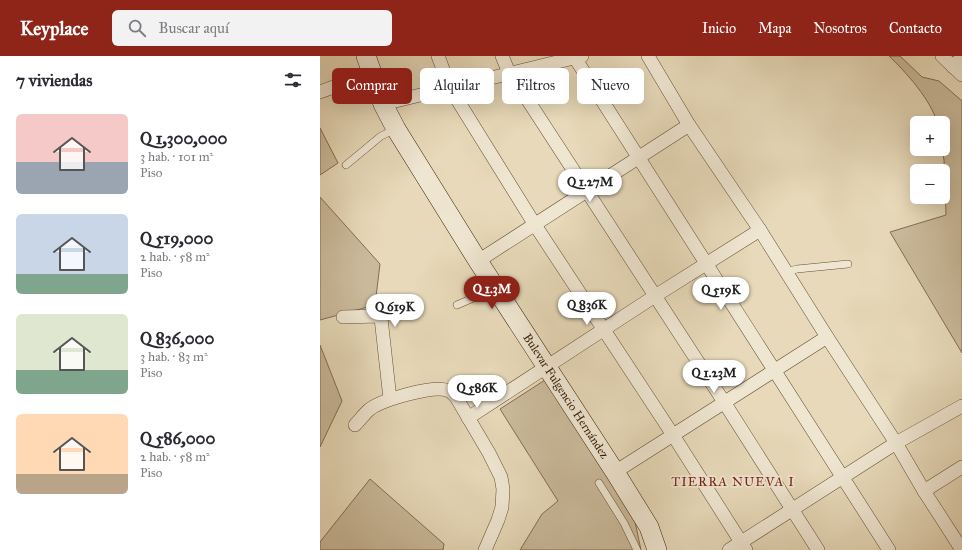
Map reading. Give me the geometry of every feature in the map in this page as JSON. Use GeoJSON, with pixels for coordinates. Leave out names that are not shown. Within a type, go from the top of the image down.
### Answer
{"type":"FeatureCollection","features":[{"type":"Feature","properties":{"kind":"street"},"geometry":{"type":"LineString","coordinates":[[502,56],[507,68]]}},
{"type":"Feature","properties":{"kind":"street"},"geometry":{"type":"LineString","coordinates":[[648,56],[689,125],[760,230],[896,443],[961,550]]}},
{"type":"Feature","properties":{"kind":"street"},"geometry":{"type":"LineString","coordinates":[[942,56],[958,71],[962,57]]}},
{"type":"Feature","properties":{"kind":"street"},"geometry":{"type":"LineString","coordinates":[[442,57],[445,68]]}},
{"type":"Feature","properties":{"kind":"street"},"geometry":{"type":"LineString","coordinates":[[535,68],[578,57],[638,158],[889,550]]}},
{"type":"Feature","properties":{"kind":"street"},"geometry":{"type":"LineString","coordinates":[[320,92],[369,64]]}},
{"type":"Feature","properties":{"kind":"street","name":"Bulevar Fulgencio Hernández"},"geometry":{"type":"LineString","coordinates":[[383,104],[396,128],[478,261],[649,527],[657,550]]}},
{"type":"Feature","properties":{"kind":"street"},"geometry":{"type":"LineString","coordinates":[[460,104],[535,225],[673,435],[743,546]]}},
{"type":"Feature","properties":{"kind":"street"},"geometry":{"type":"LineString","coordinates":[[530,104],[724,402],[818,550]]}},
{"type":"Feature","properties":{"kind":"street"},"geometry":{"type":"LineString","coordinates":[[478,261],[689,125]]}},
{"type":"Feature","properties":{"kind":"street"},"geometry":{"type":"LineString","coordinates":[[468,418],[655,296],[760,230]]}},
{"type":"Feature","properties":{"kind":"street"},"geometry":{"type":"LineString","coordinates":[[343,317],[379,316],[381,318],[390,399]]}},
{"type":"Feature","properties":{"kind":"street"},"geometry":{"type":"LineString","coordinates":[[615,472],[827,337]]}},
{"type":"Feature","properties":{"kind":"street"},"geometry":{"type":"LineString","coordinates":[[355,425],[370,409],[390,399],[406,394],[442,389],[450,391],[456,396],[489,453],[500,477],[503,489],[502,507],[485,550]]}},
{"type":"Feature","properties":{"kind":"street"},"geometry":{"type":"LineString","coordinates":[[729,550],[743,546],[793,509],[896,443],[962,406]]}},
{"type":"Feature","properties":{"kind":"street"},"geometry":{"type":"LineString","coordinates":[[924,491],[962,467]]}},
{"type":"Feature","properties":{"kind":"lane"},"geometry":{"type":"LineString","coordinates":[[346,165],[381,136],[396,128]]}},
{"type":"Feature","properties":{"kind":"lane"},"geometry":{"type":"LineString","coordinates":[[786,272],[797,269],[848,264]]}},
{"type":"Feature","properties":{"kind":"lane"},"geometry":{"type":"LineString","coordinates":[[457,306],[496,288]]}},
{"type":"Feature","properties":{"kind":"lane"},"geometry":{"type":"LineString","coordinates":[[599,483],[624,523],[637,550]]}},
{"type":"Feature","properties":{"kind":"shaded area"},"geometry":{"type":"Polygon","coordinates":[[[889,56],[900,56],[922,77],[939,81],[962,101],[962,353],[890,232],[946,215],[946,204],[950,204],[950,164],[944,164],[943,156],[950,156],[950,116],[935,116],[924,96],[903,70],[889,56]]]}},
{"type":"Feature","properties":{"kind":"shaded area"},"geometry":{"type":"Polygon","coordinates":[[[320,128],[338,163],[320,175],[320,128]]]}},
{"type":"Feature","properties":{"kind":"shaded area"},"geometry":{"type":"Polygon","coordinates":[[[320,197],[380,264],[375,305],[320,320],[320,197]]]}},
{"type":"Feature","properties":{"kind":"shaded area"},"geometry":{"type":"Polygon","coordinates":[[[320,345],[342,401],[320,447],[320,345]]]}},
{"type":"Feature","properties":{"kind":"shaded area"},"geometry":{"type":"Polygon","coordinates":[[[545,380],[634,517],[641,550],[520,550],[542,514],[558,501],[500,409],[545,380]]]}},
{"type":"Feature","properties":{"kind":"shaded area"},"geometry":{"type":"Polygon","coordinates":[[[370,479],[444,544],[443,550],[320,550],[320,542],[370,479]]]}},
{"type":"Feature","properties":{"kind":"district","name":"TIERRA NUEVA I"},"geometry":{"type":"Point","coordinates":[733,482]}}]}
